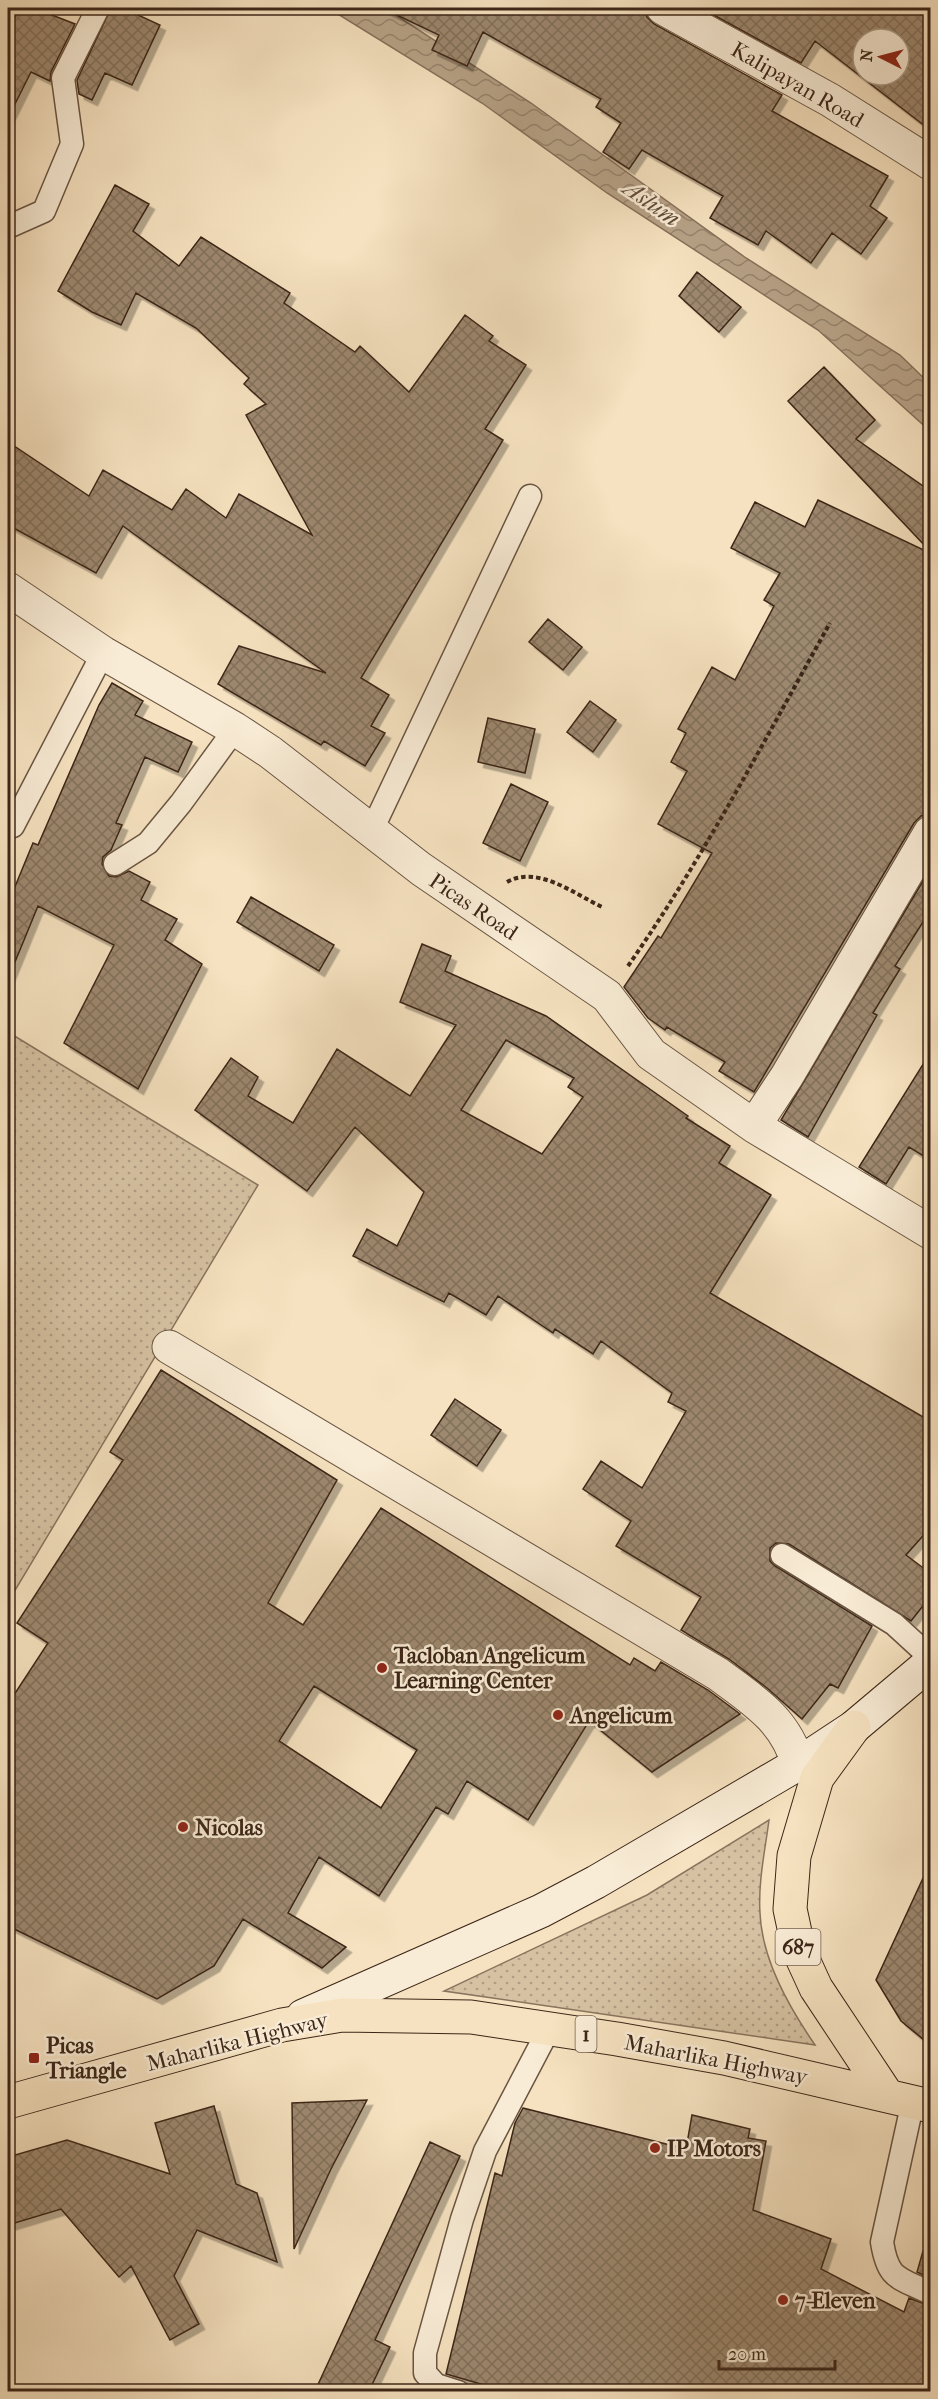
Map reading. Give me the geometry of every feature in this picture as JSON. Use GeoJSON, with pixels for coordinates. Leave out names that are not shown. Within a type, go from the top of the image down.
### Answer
{"type":"FeatureCollection","features":[{"type":"Feature","properties":{"kind":"main road","name":"687"},"geometry":{"type":"LineString","coordinates":[[854,1727],[817,1778],[794,1856],[790,1909],[799,1951],[816,1988],[910,2101]]}},
{"type":"Feature","properties":{"kind":"main road","name":"Maharlika Highway"},"geometry":{"type":"LineString","coordinates":[[8,2102],[282,2025],[342,2015],[471,2018],[549,2029],[724,2058],[910,2101]]}},
{"type":"Feature","properties":{"kind":"street","name":"Kalipayan Road"},"geometry":{"type":"LineString","coordinates":[[677,11],[830,100],[930,163]]}},
{"type":"Feature","properties":{"kind":"street","name":"Picas Road"},"geometry":{"type":"LineString","coordinates":[[8,589],[103,653],[235,729],[270,752],[371,832],[607,996],[651,1054],[754,1126],[930,1232]]}},
{"type":"Feature","properties":{"kind":"street"},"geometry":{"type":"LineString","coordinates":[[754,1126],[787,1076],[930,833]]}},
{"type":"Feature","properties":{"kind":"street"},"geometry":{"type":"LineString","coordinates":[[169,1347],[718,1674],[770,1713],[792,1744],[798,1764]]}},
{"type":"Feature","properties":{"kind":"street","name":"687"},"geometry":{"type":"LineString","coordinates":[[282,2025],[541,1911],[642,1856],[798,1764],[854,1727],[930,1663]]}},
{"type":"Feature","properties":{"kind":"lane"},"geometry":{"type":"LineString","coordinates":[[8,227],[44,211],[72,144],[63,78],[98,8]]}},
{"type":"Feature","properties":{"kind":"lane"},"geometry":{"type":"LineString","coordinates":[[371,832],[530,496]]}},
{"type":"Feature","properties":{"kind":"lane"},"geometry":{"type":"LineString","coordinates":[[13,826],[103,653]]}},
{"type":"Feature","properties":{"kind":"lane"},"geometry":{"type":"LineString","coordinates":[[115,864],[148,843],[235,729]]}},
{"type":"Feature","properties":{"kind":"lane"},"geometry":{"type":"LineString","coordinates":[[782,1555],[894,1624],[930,1657]]}},
{"type":"Feature","properties":{"kind":"lane"},"geometry":{"type":"LineString","coordinates":[[458,2391],[436,2385],[425,2373],[426,2353],[462,2219],[485,2151],[549,2029]]}},
{"type":"Feature","properties":{"kind":"lane"},"geometry":{"type":"LineString","coordinates":[[910,2101],[882,2242],[885,2262],[892,2274],[930,2293]]}},
{"type":"Feature","properties":{"kind":"path"},"geometry":{"type":"LineString","coordinates":[[607,996],[666,911],[704,848],[830,623]]}},
{"type":"Feature","properties":{"kind":"path"},"geometry":{"type":"LineString","coordinates":[[478,908],[507,882],[520,875],[538,876],[602,907]]}},
{"type":"Feature","properties":{"kind":"shaded area"},"geometry":{"type":"Polygon","coordinates":[[[8,1032],[258,1185],[8,1602],[8,1032]]]}},
{"type":"Feature","properties":{"kind":"shaded area"},"geometry":{"type":"Polygon","coordinates":[[[769,1820],[760,1890],[762,1931],[778,1982],[815,2045],[444,1991],[647,1895],[769,1820]]]}},
{"type":"Feature","properties":{"kind":"water","name":"Aslum"},"geometry":{"type":"Polygon","coordinates":[[[328,8],[385,8],[531,103],[746,258],[900,355],[930,384],[930,431],[818,330],[607,193],[482,103],[328,8]]]}},
{"type":"Feature","properties":{"kind":"building"},"geometry":{"type":"Polygon","coordinates":[[[19,8],[34,8],[75,24],[51,72],[50,81],[31,72],[8,118],[8,32],[19,8]]]}},
{"type":"Feature","properties":{"kind":"building"},"geometry":{"type":"Polygon","coordinates":[[[111,8],[123,8],[160,25],[132,85],[105,73],[92,100],[79,94],[77,80],[111,8]]]}},
{"type":"Feature","properties":{"kind":"building"},"geometry":{"type":"Polygon","coordinates":[[[382,8],[644,8],[647,17],[654,24],[782,95],[772,111],[888,176],[870,206],[887,218],[861,254],[832,233],[811,263],[766,231],[758,245],[710,218],[723,196],[642,150],[629,169],[603,152],[621,123],[596,107],[601,99],[483,32],[467,66],[432,50],[439,35],[382,8]]]}},
{"type":"Feature","properties":{"kind":"building"},"geometry":{"type":"Polygon","coordinates":[[[701,8],[930,8],[930,130],[874,87],[911,87],[911,27],[851,27],[851,69],[815,41],[801,63],[701,8]]]}},
{"type":"Feature","properties":{"kind":"building"},"geometry":{"type":"Polygon","coordinates":[[[115,185],[149,204],[133,231],[179,266],[201,237],[290,293],[284,303],[355,352],[360,346],[409,392],[465,315],[493,336],[489,341],[526,365],[485,429],[503,440],[361,678],[389,695],[371,726],[385,733],[365,766],[324,741],[321,745],[218,684],[239,646],[326,673],[123,526],[96,573],[8,525],[8,442],[89,496],[103,470],[172,510],[186,489],[226,518],[239,494],[312,535],[246,415],[266,404],[244,384],[249,378],[196,328],[136,293],[121,325],[92,312],[58,291],[115,185]]]}},
{"type":"Feature","properties":{"kind":"building"},"geometry":{"type":"Polygon","coordinates":[[[697,272],[741,307],[719,332],[679,296],[697,272]]]}},
{"type":"Feature","properties":{"kind":"building"},"geometry":{"type":"Polygon","coordinates":[[[824,367],[875,420],[856,439],[930,491],[930,551],[788,401],[824,367]]]}},
{"type":"Feature","properties":{"kind":"building"},"geometry":{"type":"Polygon","coordinates":[[[818,500],[930,553],[930,814],[921,816],[914,823],[754,1092],[719,1071],[725,1062],[667,1027],[665,1030],[648,1018],[624,987],[658,936],[661,938],[712,853],[658,824],[687,771],[671,762],[686,733],[678,729],[712,667],[735,680],[774,606],[764,600],[780,573],[731,548],[755,502],[805,527],[818,500]]]}},
{"type":"Feature","properties":{"kind":"building"},"geometry":{"type":"Polygon","coordinates":[[[548,619],[582,647],[563,670],[529,642],[548,619]]]}},
{"type":"Feature","properties":{"kind":"building"},"geometry":{"type":"Polygon","coordinates":[[[112,683],[143,701],[135,715],[192,742],[178,772],[145,757],[116,823],[122,825],[111,850],[103,857],[102,864],[109,876],[116,877],[129,871],[150,882],[141,900],[177,919],[165,940],[202,964],[138,1089],[64,1043],[114,945],[38,906],[8,979],[8,886],[14,889],[33,843],[38,845],[99,705],[112,683]]]}},
{"type":"Feature","properties":{"kind":"building"},"geometry":{"type":"Polygon","coordinates":[[[590,701],[616,720],[593,752],[567,732],[590,701]]]}},
{"type":"Feature","properties":{"kind":"building"},"geometry":{"type":"Polygon","coordinates":[[[488,718],[535,729],[525,773],[478,762],[488,718]]]}},
{"type":"Feature","properties":{"kind":"building"},"geometry":{"type":"Polygon","coordinates":[[[511,784],[548,802],[520,861],[483,843],[511,784]]]}},
{"type":"Feature","properties":{"kind":"building"},"geometry":{"type":"Polygon","coordinates":[[[930,869],[930,911],[895,966],[900,969],[873,1013],[877,1015],[808,1137],[781,1120],[930,869]]]}},
{"type":"Feature","properties":{"kind":"building"},"geometry":{"type":"Polygon","coordinates":[[[251,897],[334,945],[319,971],[237,922],[251,897]]]}},
{"type":"Feature","properties":{"kind":"building"},"geometry":{"type":"Polygon","coordinates":[[[422,944],[451,956],[445,971],[546,1016],[688,1116],[686,1118],[730,1146],[719,1163],[771,1195],[710,1293],[930,1421],[930,1528],[906,1555],[930,1573],[930,1597],[911,1621],[789,1544],[776,1543],[770,1548],[770,1561],[775,1566],[872,1626],[838,1688],[830,1684],[802,1719],[729,1659],[681,1630],[701,1597],[616,1546],[631,1521],[583,1489],[601,1461],[642,1488],[686,1411],[668,1402],[672,1393],[601,1341],[593,1354],[555,1329],[553,1333],[498,1296],[486,1315],[449,1293],[444,1302],[353,1256],[367,1229],[397,1246],[424,1192],[355,1127],[307,1191],[195,1110],[231,1058],[258,1077],[248,1096],[293,1123],[337,1049],[410,1096],[456,1025],[400,1002],[422,944]],[[506,1040],[461,1110],[542,1154],[583,1097],[568,1087],[574,1078],[506,1040]]]}},
{"type":"Feature","properties":{"kind":"building"},"geometry":{"type":"Polygon","coordinates":[[[930,1053],[930,1160],[909,1147],[886,1184],[859,1167],[930,1053]]]}},
{"type":"Feature","properties":{"kind":"building"},"geometry":{"type":"Polygon","coordinates":[[[161,1370],[337,1480],[268,1603],[303,1625],[381,1508],[630,1665],[634,1658],[655,1671],[661,1662],[708,1690],[740,1714],[652,1772],[589,1721],[528,1820],[467,1781],[448,1814],[436,1807],[379,1896],[319,1857],[288,1913],[346,1947],[322,1968],[243,1919],[214,1966],[157,1999],[8,1926],[8,1704],[48,1643],[17,1623],[123,1460],[110,1452],[161,1370]],[[314,1686],[279,1741],[381,1808],[417,1750],[314,1686]]]}},
{"type":"Feature","properties":{"kind":"building"},"geometry":{"type":"Polygon","coordinates":[[[455,1399],[501,1430],[477,1466],[431,1435],[455,1399]]]}},
{"type":"Feature","properties":{"kind":"building"},"geometry":{"type":"Polygon","coordinates":[[[930,1863],[930,2045],[901,2021],[876,1980],[930,1863]]]}},
{"type":"Feature","properties":{"kind":"building"},"geometry":{"type":"Polygon","coordinates":[[[367,2100],[331,2169],[294,2249],[292,2103],[367,2100]]]}},
{"type":"Feature","properties":{"kind":"building"},"geometry":{"type":"Polygon","coordinates":[[[214,2106],[236,2184],[257,2193],[277,2262],[197,2230],[174,2276],[199,2324],[170,2340],[131,2266],[119,2277],[61,2209],[8,2225],[8,2157],[67,2140],[170,2174],[155,2123],[214,2106]]]}},
{"type":"Feature","properties":{"kind":"building"},"geometry":{"type":"Polygon","coordinates":[[[523,2108],[686,2149],[692,2115],[750,2129],[748,2138],[766,2141],[753,2210],[831,2239],[821,2269],[904,2312],[909,2298],[930,2306],[930,2391],[505,2391],[446,2374],[495,2173],[502,2176],[515,2123],[523,2108]]]}},
{"type":"Feature","properties":{"kind":"building"},"geometry":{"type":"Polygon","coordinates":[[[430,2142],[460,2156],[375,2340],[390,2347],[369,2391],[315,2391],[430,2142]]]}},
{"type":"Feature","properties":{"kind":"building"},"geometry":{"type":"Polygon","coordinates":[[[923,2251],[930,2252],[930,2278],[917,2272],[923,2251]]]}},
{"type":"Feature","properties":{"kind":"place","name":"Tacloban Angelicum Learning Center"},"geometry":{"type":"Point","coordinates":[382,1668]}},
{"type":"Feature","properties":{"kind":"place","name":"Angelicum"},"geometry":{"type":"Point","coordinates":[558,1715]}},
{"type":"Feature","properties":{"kind":"place","name":"Nicolas"},"geometry":{"type":"Point","coordinates":[183,1827]}},
{"type":"Feature","properties":{"kind":"place","name":"Picas Triangle"},"geometry":{"type":"Point","coordinates":[34,2058]}},
{"type":"Feature","properties":{"kind":"place","name":"IP Motors"},"geometry":{"type":"Point","coordinates":[655,2148]}},
{"type":"Feature","properties":{"kind":"place","name":"7-Eleven"},"geometry":{"type":"Point","coordinates":[783,2300]}}]}
